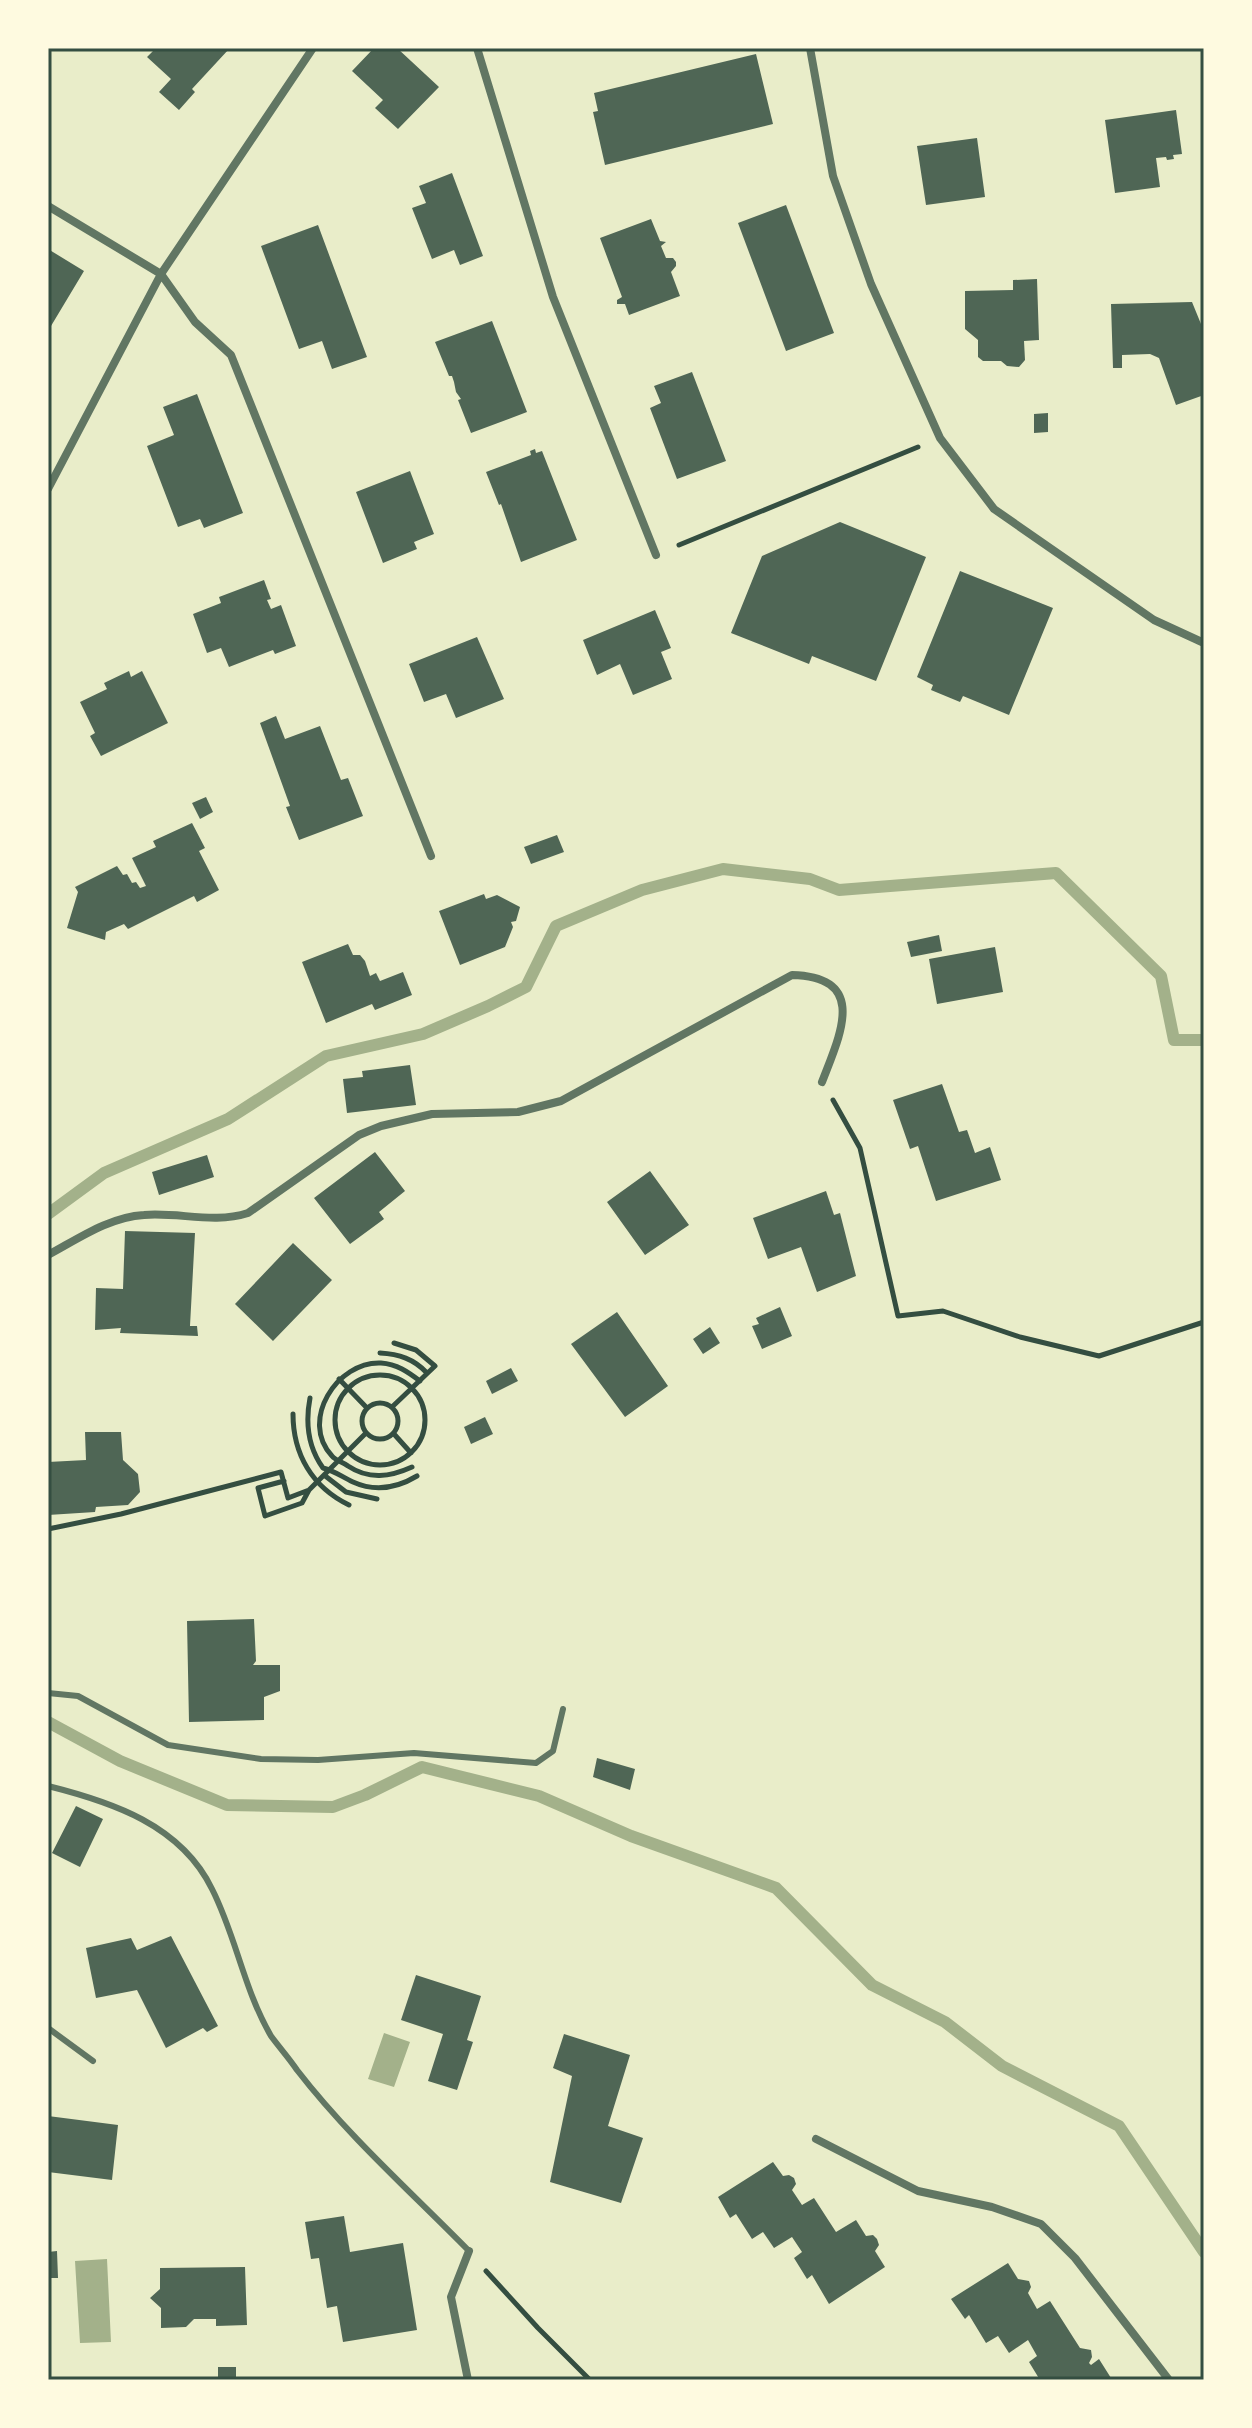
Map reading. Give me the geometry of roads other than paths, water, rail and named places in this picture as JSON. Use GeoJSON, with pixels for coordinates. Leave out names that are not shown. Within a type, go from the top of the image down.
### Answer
{"type":"FeatureCollection","features":[{"type":"Feature","properties":{"kind":"street"},"geometry":{"type":"LineString","coordinates":[[48,489],[161,274],[313,48]]}},
{"type":"Feature","properties":{"kind":"street"},"geometry":{"type":"LineString","coordinates":[[477,48],[553,297],[656,555]]}},
{"type":"Feature","properties":{"kind":"street"},"geometry":{"type":"LineString","coordinates":[[810,48],[833,176],[871,284],[940,438],[994,509],[1154,620],[1204,643]]}},
{"type":"Feature","properties":{"kind":"street"},"geometry":{"type":"LineString","coordinates":[[48,206],[161,274],[195,322],[231,355],[431,856]]}},
{"type":"Feature","properties":{"kind":"street"},"geometry":{"type":"LineString","coordinates":[[48,1255],[116,1219],[143,1214],[231,1219],[248,1213],[359,1135],[381,1126],[432,1114],[518,1112],[561,1101],[792,975],[816,976],[835,987],[844,1006],[840,1034],[822,1082]]}},
{"type":"Feature","properties":{"kind":"street"},"geometry":{"type":"LineString","coordinates":[[816,2139],[918,2191],[992,2207],[1041,2224],[1075,2258],[1169,2380]]}},
{"type":"Feature","properties":{"kind":"street"},"geometry":{"type":"LineString","coordinates":[[468,2380],[451,2297],[469,2251]]}},
{"type":"Feature","properties":{"kind":"lane"},"geometry":{"type":"LineString","coordinates":[[48,1693],[78,1696],[168,1745],[261,1759],[318,1760],[414,1753],[536,1763],[553,1751],[563,1709]]}},
{"type":"Feature","properties":{"kind":"lane"},"geometry":{"type":"LineString","coordinates":[[48,1786],[117,1806],[158,1828],[187,1851],[212,1888],[248,1987],[272,2036],[356,2140],[469,2251]]}},
{"type":"Feature","properties":{"kind":"lane"},"geometry":{"type":"LineString","coordinates":[[48,2028],[93,2061]]}},
{"type":"Feature","properties":{"kind":"waterway"},"geometry":{"type":"LineString","coordinates":[[48,1214],[104,1173],[228,1119],[326,1056],[423,1034],[526,987],[556,926],[642,890],[723,869],[810,879],[839,890],[1056,873],[1161,976],[1174,1040],[1204,1040]]}},
{"type":"Feature","properties":{"kind":"waterway"},"geometry":{"type":"LineString","coordinates":[[48,1722],[120,1761],[227,1805],[333,1807],[422,1767],[539,1796],[631,1836],[776,1888],[872,1985],[945,2022],[1002,2066],[1119,2126],[1204,2252]]}}]}
